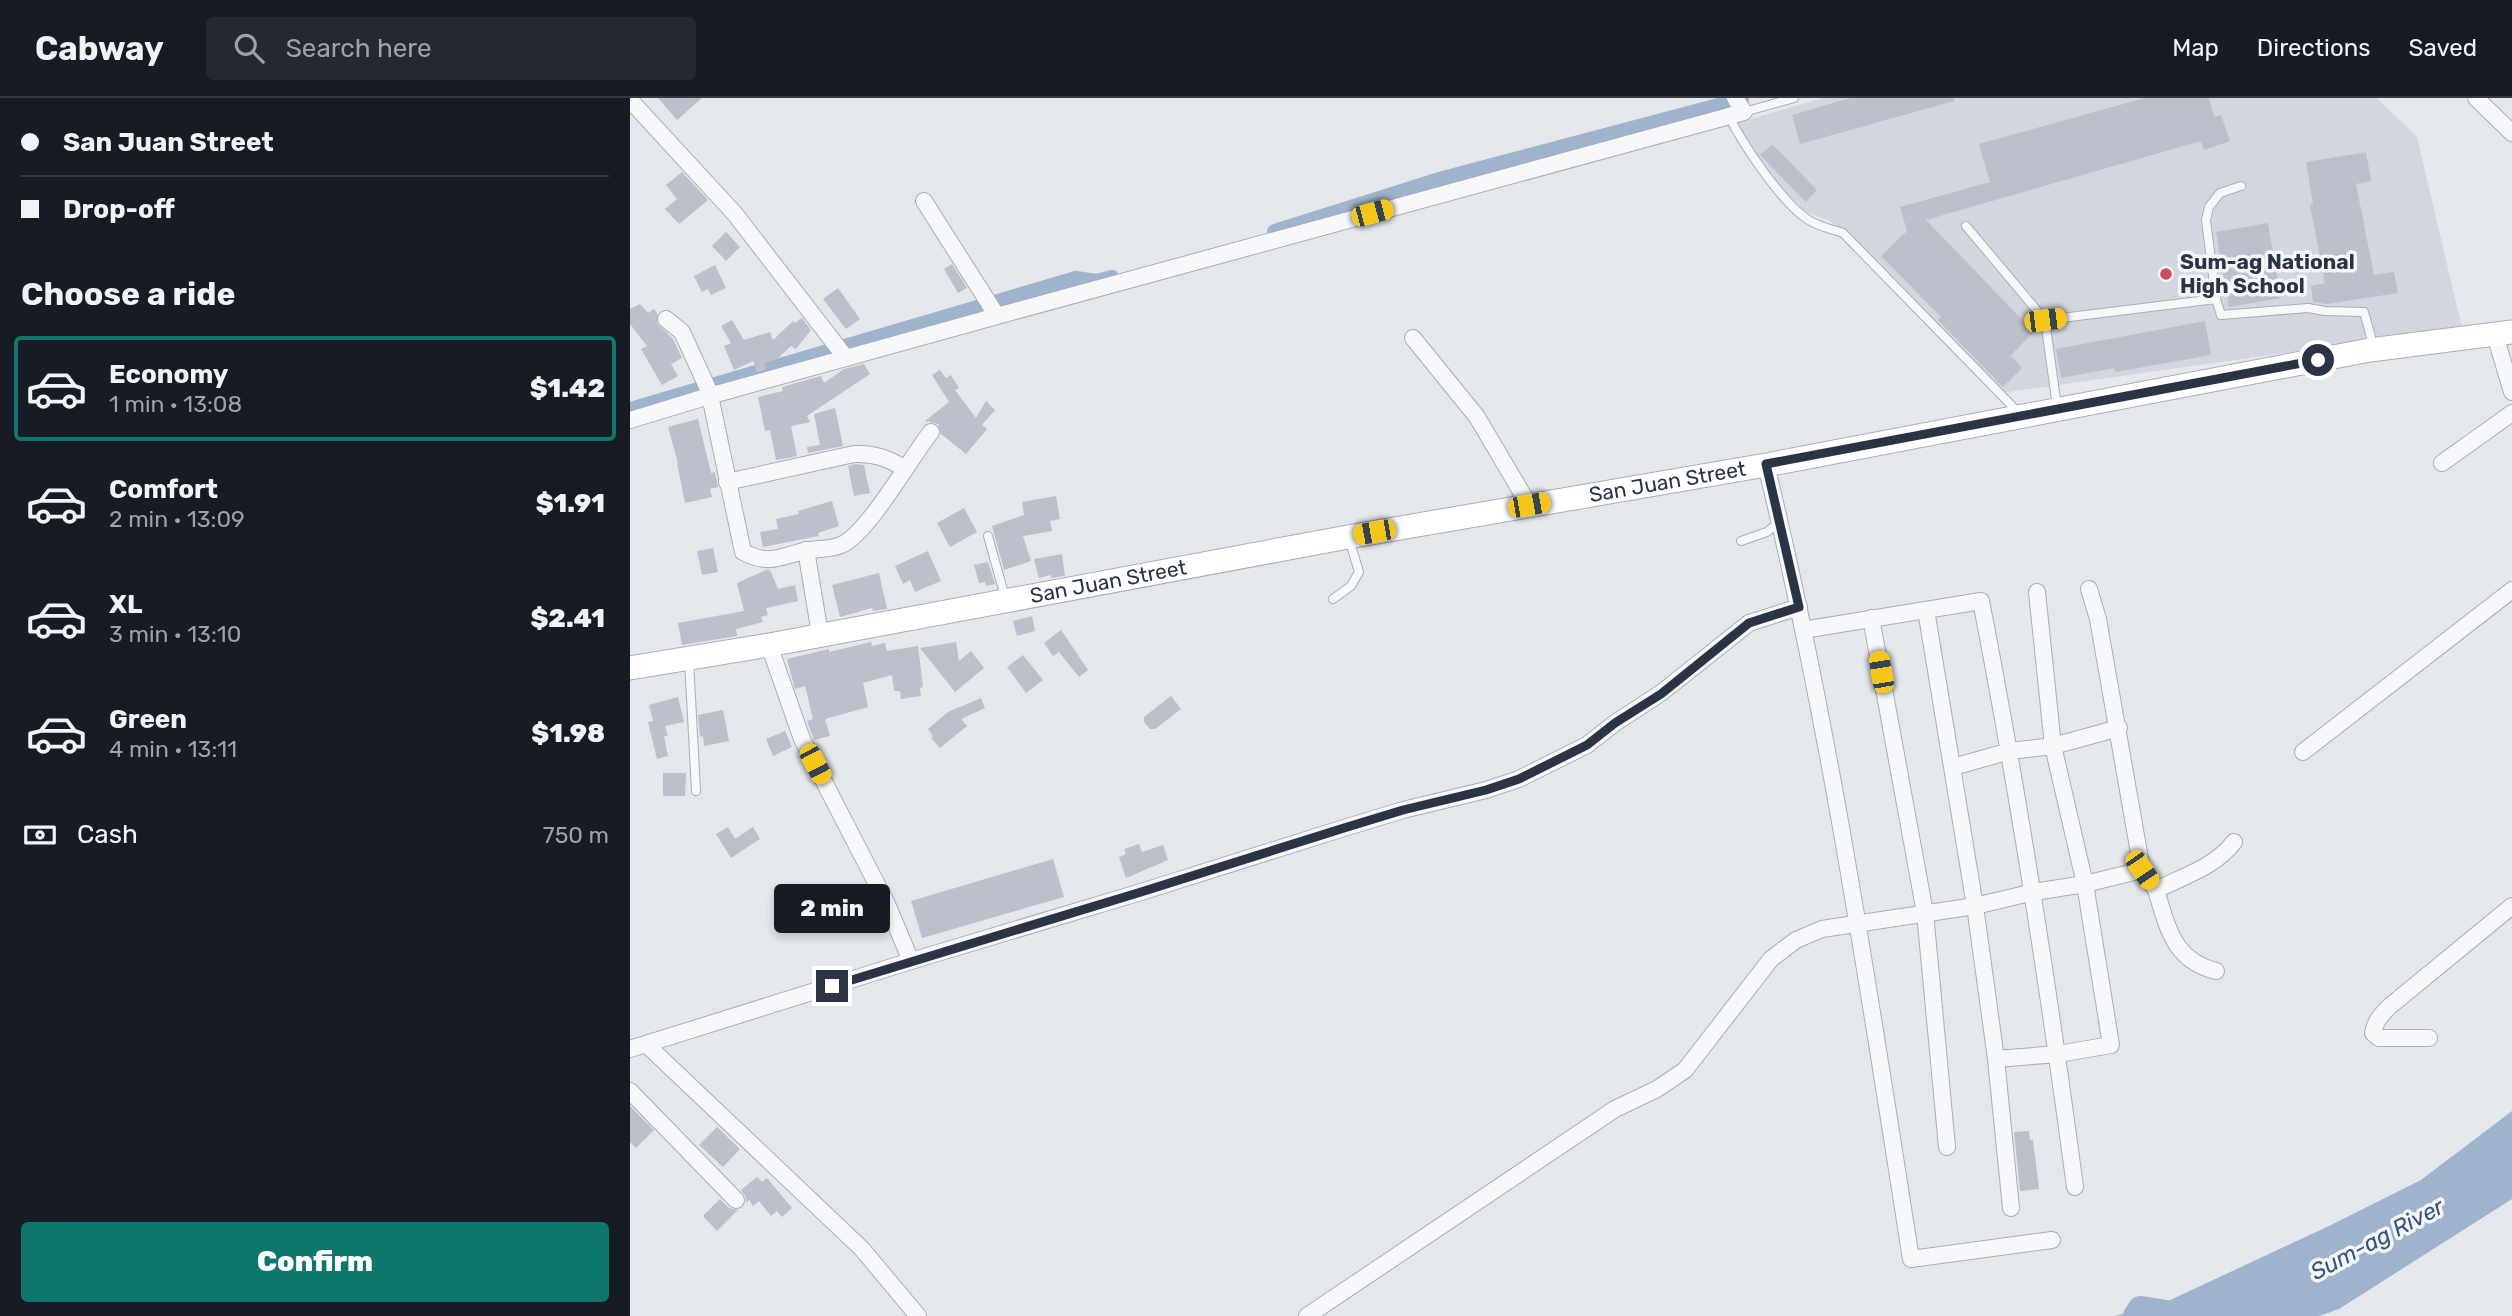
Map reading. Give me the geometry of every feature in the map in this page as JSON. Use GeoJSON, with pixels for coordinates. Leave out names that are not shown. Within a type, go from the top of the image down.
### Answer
{"type":"FeatureCollection","features":[{"type":"Feature","properties":{"kind":"main road","name":"San Juan Street"},"geometry":{"type":"LineString","coordinates":[[630,668],[1766,464],[2370,350],[2504,333]]}},
{"type":"Feature","properties":{"kind":"street"},"geometry":{"type":"LineString","coordinates":[[2476,98],[2512,134]]}},
{"type":"Feature","properties":{"kind":"street"},"geometry":{"type":"LineString","coordinates":[[630,100],[735,214],[841,352]]}},
{"type":"Feature","properties":{"kind":"street"},"geometry":{"type":"LineString","coordinates":[[630,421],[708,389],[1737,108]]}},
{"type":"Feature","properties":{"kind":"street"},"geometry":{"type":"LineString","coordinates":[[924,201],[996,312]]}},
{"type":"Feature","properties":{"kind":"street"},"geometry":{"type":"LineString","coordinates":[[666,319],[682,332],[708,389],[743,552],[759,560],[772,560],[841,545],[863,529],[931,432]]}},
{"type":"Feature","properties":{"kind":"street"},"geometry":{"type":"LineString","coordinates":[[2504,333],[2512,391]]}},
{"type":"Feature","properties":{"kind":"street"},"geometry":{"type":"LineString","coordinates":[[1413,338],[1477,417],[1529,505]]}},
{"type":"Feature","properties":{"kind":"street"},"geometry":{"type":"LineString","coordinates":[[2442,463],[2512,412]]}},
{"type":"Feature","properties":{"kind":"street"},"geometry":{"type":"LineString","coordinates":[[727,482],[854,454],[869,453],[888,458],[904,468]]}},
{"type":"Feature","properties":{"kind":"street"},"geometry":{"type":"LineString","coordinates":[[1766,464],[1799,607],[1858,925],[1910,1259],[2052,1240]]}},
{"type":"Feature","properties":{"kind":"street"},"geometry":{"type":"LineString","coordinates":[[806,551],[820,634]]}},
{"type":"Feature","properties":{"kind":"street"},"geometry":{"type":"LineString","coordinates":[[2089,589],[2098,619],[2119,728],[2142,870],[2156,890],[2168,929],[2177,946],[2190,961],[2216,971]]}},
{"type":"Feature","properties":{"kind":"street"},"geometry":{"type":"LineString","coordinates":[[2303,752],[2512,590]]}},
{"type":"Feature","properties":{"kind":"street"},"geometry":{"type":"LineString","coordinates":[[1996,1059],[2058,1054],[2110,1045],[2085,884],[2053,746],[2037,592]]}},
{"type":"Feature","properties":{"kind":"street"},"geometry":{"type":"LineString","coordinates":[[1803,630],[1981,601],[2034,892],[2075,1187]]}},
{"type":"Feature","properties":{"kind":"street"},"geometry":{"type":"LineString","coordinates":[[630,1049],[1403,810],[1486,790],[1519,779],[1587,745],[1615,723],[1661,694],[1749,623],[1799,607]]}},
{"type":"Feature","properties":{"kind":"street"},"geometry":{"type":"LineString","coordinates":[[1926,610],[1975,906],[1996,1059],[2011,1208]]}},
{"type":"Feature","properties":{"kind":"street"},"geometry":{"type":"LineString","coordinates":[[1871,618],[1925,913],[1947,1147]]}},
{"type":"Feature","properties":{"kind":"street"},"geometry":{"type":"LineString","coordinates":[[769,645],[802,739],[882,893],[911,961]]}},
{"type":"Feature","properties":{"kind":"street"},"geometry":{"type":"LineString","coordinates":[[1953,767],[2010,751],[2053,746],[2119,728]]}},
{"type":"Feature","properties":{"kind":"street"},"geometry":{"type":"LineString","coordinates":[[2156,890],[2224,855],[2234,842]]}},
{"type":"Feature","properties":{"kind":"street"},"geometry":{"type":"LineString","coordinates":[[1307,1316],[1615,1109],[1657,1089],[1685,1070],[1772,959],[1796,940],[1822,929],[1975,906],[2142,870]]}},
{"type":"Feature","properties":{"kind":"street"},"geometry":{"type":"LineString","coordinates":[[2429,1038],[2379,1038],[2373,1033],[2374,1026],[2390,1006],[2512,906]]}},
{"type":"Feature","properties":{"kind":"street"},"geometry":{"type":"LineString","coordinates":[[647,1045],[862,1249],[918,1316]]}},
{"type":"Feature","properties":{"kind":"street"},"geometry":{"type":"LineString","coordinates":[[630,1091],[736,1200]]}},
{"type":"Feature","properties":{"kind":"lane"},"geometry":{"type":"LineString","coordinates":[[1794,98],[1737,108],[1741,141],[1794,209],[1810,222],[1843,233],[2022,416]]}},
{"type":"Feature","properties":{"kind":"lane"},"geometry":{"type":"LineString","coordinates":[[2241,186],[2216,197],[2209,207],[2206,220],[2220,312],[2224,316],[2308,308],[2364,312],[2371,337],[2370,350]]}},
{"type":"Feature","properties":{"kind":"lane"},"geometry":{"type":"LineString","coordinates":[[1966,226],[2045,320],[2057,410]]}},
{"type":"Feature","properties":{"kind":"lane"},"geometry":{"type":"LineString","coordinates":[[2045,320],[2216,299]]}},
{"type":"Feature","properties":{"kind":"lane"},"geometry":{"type":"LineString","coordinates":[[1741,541],[1767,532],[1780,521]]}},
{"type":"Feature","properties":{"kind":"lane"},"geometry":{"type":"LineString","coordinates":[[988,536],[1006,600]]}},
{"type":"Feature","properties":{"kind":"lane"},"geometry":{"type":"LineString","coordinates":[[1333,599],[1351,586],[1359,572],[1348,537]]}},
{"type":"Feature","properties":{"kind":"lane"},"geometry":{"type":"LineString","coordinates":[[689,657],[696,792]]}},
{"type":"Feature","properties":{"kind":"shaded area","name":"Sum-ag National High School"},"geometry":{"type":"Polygon","coordinates":[[[1823,98],[2377,98],[2417,137],[2462,328],[2001,393],[1829,220],[1802,211],[1727,126],[1823,98]]]}},
{"type":"Feature","properties":{"kind":"water"},"geometry":{"type":"Polygon","coordinates":[[[2512,1111],[2512,1199],[2339,1309],[2319,1316],[2114,1316],[2153,1308],[2421,1180],[2512,1111]]]}},
{"type":"Feature","properties":{"kind":"building"},"geometry":{"type":"Polygon","coordinates":[[[658,98],[702,98],[677,120],[658,98]]]}},
{"type":"Feature","properties":{"kind":"building"},"geometry":{"type":"Polygon","coordinates":[[[1850,98],[1954,98],[1954,101],[1800,144],[1792,115],[1850,98]]]}},
{"type":"Feature","properties":{"kind":"building"},"geometry":{"type":"Polygon","coordinates":[[[2145,98],[2209,98],[2214,117],[2221,115],[2230,141],[2204,150],[2201,141],[1926,220],[2034,332],[2008,358],[2012,357],[2022,368],[2003,387],[1938,320],[1941,317],[1881,256],[1907,231],[1900,207],[1990,182],[1979,144],[2145,98]]]}},
{"type":"Feature","properties":{"kind":"building"},"geometry":{"type":"Polygon","coordinates":[[[1772,144],[1817,190],[1806,202],[1760,155],[1772,144]]]}},
{"type":"Feature","properties":{"kind":"building"},"geometry":{"type":"Polygon","coordinates":[[[2366,152],[2371,181],[2356,184],[2374,275],[2394,272],[2398,293],[2327,304],[2313,302],[2311,286],[2325,283],[2310,205],[2313,204],[2306,162],[2366,152]]]}},
{"type":"Feature","properties":{"kind":"building"},"geometry":{"type":"Polygon","coordinates":[[[682,172],[708,200],[679,224],[665,209],[677,199],[666,185],[682,172]]]}},
{"type":"Feature","properties":{"kind":"building"},"geometry":{"type":"Polygon","coordinates":[[[2268,223],[2281,298],[2229,307],[2216,232],[2268,223]]]}},
{"type":"Feature","properties":{"kind":"building"},"geometry":{"type":"Polygon","coordinates":[[[726,232],[740,247],[726,261],[712,246],[726,232]]]}},
{"type":"Feature","properties":{"kind":"building"},"geometry":{"type":"Polygon","coordinates":[[[952,264],[967,288],[958,293],[944,269],[952,264]]]}},
{"type":"Feature","properties":{"kind":"building"},"geometry":{"type":"Polygon","coordinates":[[[715,265],[726,288],[711,295],[708,289],[702,292],[694,276],[715,265]]]}},
{"type":"Feature","properties":{"kind":"building"},"geometry":{"type":"Polygon","coordinates":[[[838,288],[860,319],[846,329],[823,299],[838,288]]]}},
{"type":"Feature","properties":{"kind":"building"},"geometry":{"type":"Polygon","coordinates":[[[640,304],[648,313],[654,309],[657,323],[673,339],[682,358],[671,364],[678,376],[662,385],[641,349],[647,346],[630,324],[630,309],[640,304]]]}},
{"type":"Feature","properties":{"kind":"building"},"geometry":{"type":"Polygon","coordinates":[[[802,318],[811,330],[796,349],[791,346],[777,359],[765,363],[765,370],[757,372],[753,361],[734,370],[724,346],[731,343],[721,326],[732,320],[744,340],[770,332],[773,340],[793,321],[795,323],[802,318]]]}},
{"type":"Feature","properties":{"kind":"building"},"geometry":{"type":"Polygon","coordinates":[[[2205,321],[2211,355],[2115,372],[2115,368],[2061,378],[2056,349],[2205,321]]]}},
{"type":"Feature","properties":{"kind":"building"},"geometry":{"type":"Polygon","coordinates":[[[864,364],[870,374],[807,416],[810,422],[791,426],[797,456],[776,460],[770,430],[765,431],[758,397],[783,391],[782,387],[821,376],[824,383],[844,369],[864,364]]]}},
{"type":"Feature","properties":{"kind":"building"},"geometry":{"type":"Polygon","coordinates":[[[940,370],[946,378],[951,375],[959,388],[955,390],[976,418],[986,401],[995,410],[982,425],[987,429],[966,454],[941,434],[938,424],[925,421],[949,402],[932,375],[940,370]]]}},
{"type":"Feature","properties":{"kind":"building"},"geometry":{"type":"Polygon","coordinates":[[[835,408],[843,446],[808,453],[807,447],[820,445],[814,414],[835,408]]]}},
{"type":"Feature","properties":{"kind":"building"},"geometry":{"type":"Polygon","coordinates":[[[698,419],[711,473],[715,472],[718,487],[710,489],[712,497],[685,503],[668,427],[698,419]]]}},
{"type":"Feature","properties":{"kind":"building"},"geometry":{"type":"Polygon","coordinates":[[[864,465],[870,493],[854,496],[848,466],[864,465]]]}},
{"type":"Feature","properties":{"kind":"building"},"geometry":{"type":"Polygon","coordinates":[[[1056,496],[1060,519],[1050,521],[1052,531],[1023,536],[1031,561],[1004,570],[992,526],[1024,515],[1022,502],[1056,496]]]}},
{"type":"Feature","properties":{"kind":"building"},"geometry":{"type":"Polygon","coordinates":[[[832,501],[839,526],[818,533],[819,536],[763,547],[760,532],[778,529],[776,519],[799,514],[798,511],[832,501]]]}},
{"type":"Feature","properties":{"kind":"building"},"geometry":{"type":"Polygon","coordinates":[[[964,508],[977,532],[950,547],[937,523],[964,508]]]}},
{"type":"Feature","properties":{"kind":"building"},"geometry":{"type":"Polygon","coordinates":[[[713,548],[718,572],[702,575],[697,551],[713,548]]]}},
{"type":"Feature","properties":{"kind":"building"},"geometry":{"type":"Polygon","coordinates":[[[928,551],[941,581],[915,592],[910,580],[903,584],[895,566],[928,551]]]}},
{"type":"Feature","properties":{"kind":"building"},"geometry":{"type":"Polygon","coordinates":[[[1062,554],[1065,576],[1039,578],[1034,559],[1062,554]]]}},
{"type":"Feature","properties":{"kind":"building"},"geometry":{"type":"Polygon","coordinates":[[[988,562],[995,584],[986,586],[985,582],[979,583],[974,565],[988,562]]]}},
{"type":"Feature","properties":{"kind":"building"},"geometry":{"type":"Polygon","coordinates":[[[770,570],[778,589],[795,585],[798,601],[766,608],[768,615],[761,617],[763,622],[736,629],[737,636],[682,645],[678,623],[744,611],[737,583],[770,570]]]}},
{"type":"Feature","properties":{"kind":"building"},"geometry":{"type":"Polygon","coordinates":[[[879,573],[887,609],[873,611],[872,608],[840,617],[832,585],[879,573]]]}},
{"type":"Feature","properties":{"kind":"building"},"geometry":{"type":"Polygon","coordinates":[[[1032,616],[1035,631],[1017,636],[1013,621],[1032,616]]]}},
{"type":"Feature","properties":{"kind":"building"},"geometry":{"type":"Polygon","coordinates":[[[1061,630],[1088,670],[1079,677],[1059,652],[1053,656],[1044,643],[1061,630]]]}},
{"type":"Feature","properties":{"kind":"building"},"geometry":{"type":"Polygon","coordinates":[[[871,642],[872,646],[885,643],[887,651],[918,646],[923,687],[920,688],[921,696],[901,699],[900,691],[894,691],[892,675],[863,683],[868,707],[825,719],[830,736],[814,740],[807,721],[813,719],[805,686],[795,689],[787,659],[871,642]]]}},
{"type":"Feature","properties":{"kind":"building"},"geometry":{"type":"Polygon","coordinates":[[[956,642],[959,661],[971,651],[984,668],[955,692],[920,648],[956,642]]]}},
{"type":"Feature","properties":{"kind":"building"},"geometry":{"type":"Polygon","coordinates":[[[1023,655],[1043,680],[1026,693],[1007,667],[1023,655]]]}},
{"type":"Feature","properties":{"kind":"building"},"geometry":{"type":"Polygon","coordinates":[[[1171,696],[1181,709],[1155,729],[1150,729],[1144,722],[1144,717],[1171,696]]]}},
{"type":"Feature","properties":{"kind":"building"},"geometry":{"type":"Polygon","coordinates":[[[678,697],[684,722],[665,726],[668,756],[657,759],[648,722],[653,721],[649,705],[678,697]]]}},
{"type":"Feature","properties":{"kind":"building"},"geometry":{"type":"Polygon","coordinates":[[[981,698],[985,708],[961,719],[967,726],[940,748],[931,738],[933,736],[928,729],[948,712],[981,698]]]}},
{"type":"Feature","properties":{"kind":"building"},"geometry":{"type":"Polygon","coordinates":[[[723,710],[729,741],[704,746],[703,736],[700,737],[698,715],[723,710]]]}},
{"type":"Feature","properties":{"kind":"building"},"geometry":{"type":"Polygon","coordinates":[[[785,731],[792,747],[773,756],[766,739],[785,731]]]}},
{"type":"Feature","properties":{"kind":"building"},"geometry":{"type":"Polygon","coordinates":[[[663,773],[686,773],[685,796],[663,796],[663,773]]]}},
{"type":"Feature","properties":{"kind":"building"},"geometry":{"type":"Polygon","coordinates":[[[728,827],[735,839],[753,827],[760,839],[731,858],[716,834],[728,827]]]}},
{"type":"Feature","properties":{"kind":"building"},"geometry":{"type":"Polygon","coordinates":[[[1139,844],[1142,852],[1163,845],[1168,860],[1126,878],[1119,857],[1126,854],[1124,849],[1139,844]]]}},
{"type":"Feature","properties":{"kind":"building"},"geometry":{"type":"Polygon","coordinates":[[[1053,859],[1064,897],[922,938],[911,901],[1053,859]]]}},
{"type":"Feature","properties":{"kind":"building"},"geometry":{"type":"Polygon","coordinates":[[[630,1106],[654,1130],[636,1148],[630,1142],[630,1106]]]}},
{"type":"Feature","properties":{"kind":"building"},"geometry":{"type":"Polygon","coordinates":[[[717,1127],[740,1149],[723,1167],[699,1145],[717,1127]]]}},
{"type":"Feature","properties":{"kind":"building"},"geometry":{"type":"Polygon","coordinates":[[[2029,1131],[2030,1140],[2033,1140],[2039,1189],[2020,1191],[2014,1132],[2029,1131]]]}},
{"type":"Feature","properties":{"kind":"building"},"geometry":{"type":"Polygon","coordinates":[[[757,1177],[762,1182],[767,1178],[792,1208],[782,1217],[777,1211],[771,1216],[759,1201],[753,1206],[749,1200],[746,1203],[746,1197],[741,1190],[757,1177]]]}},
{"type":"Feature","properties":{"kind":"building"},"geometry":{"type":"Polygon","coordinates":[[[720,1199],[729,1208],[738,1210],[717,1231],[703,1216],[720,1199]]]}},
{"type":"Feature","properties":{"kind":"waterway"},"geometry":{"type":"LineString","coordinates":[[1275,232],[1443,179],[1741,100]]}},
{"type":"Feature","properties":{"kind":"waterway"},"geometry":{"type":"LineString","coordinates":[[630,410],[1076,279],[1096,282],[1112,278]]}},
{"type":"Feature","properties":{"kind":"waterway","name":"Sum-ag River"},"geometry":{"type":"LineString","coordinates":[[2137,1316],[2141,1310],[2179,1316]]}},
{"type":"Feature","properties":{"kind":"place","name":"Sum-ag National High School"},"geometry":{"type":"Point","coordinates":[2166,274]}},
{"type":"Feature","properties":{"kind":"route"},"geometry":{"type":"LineString","coordinates":[[832,986],[1403,810],[1486,790],[1519,779],[1587,745],[1615,723],[1661,694],[1749,623],[1799,607],[1766,464],[2318,360]]}}]}
